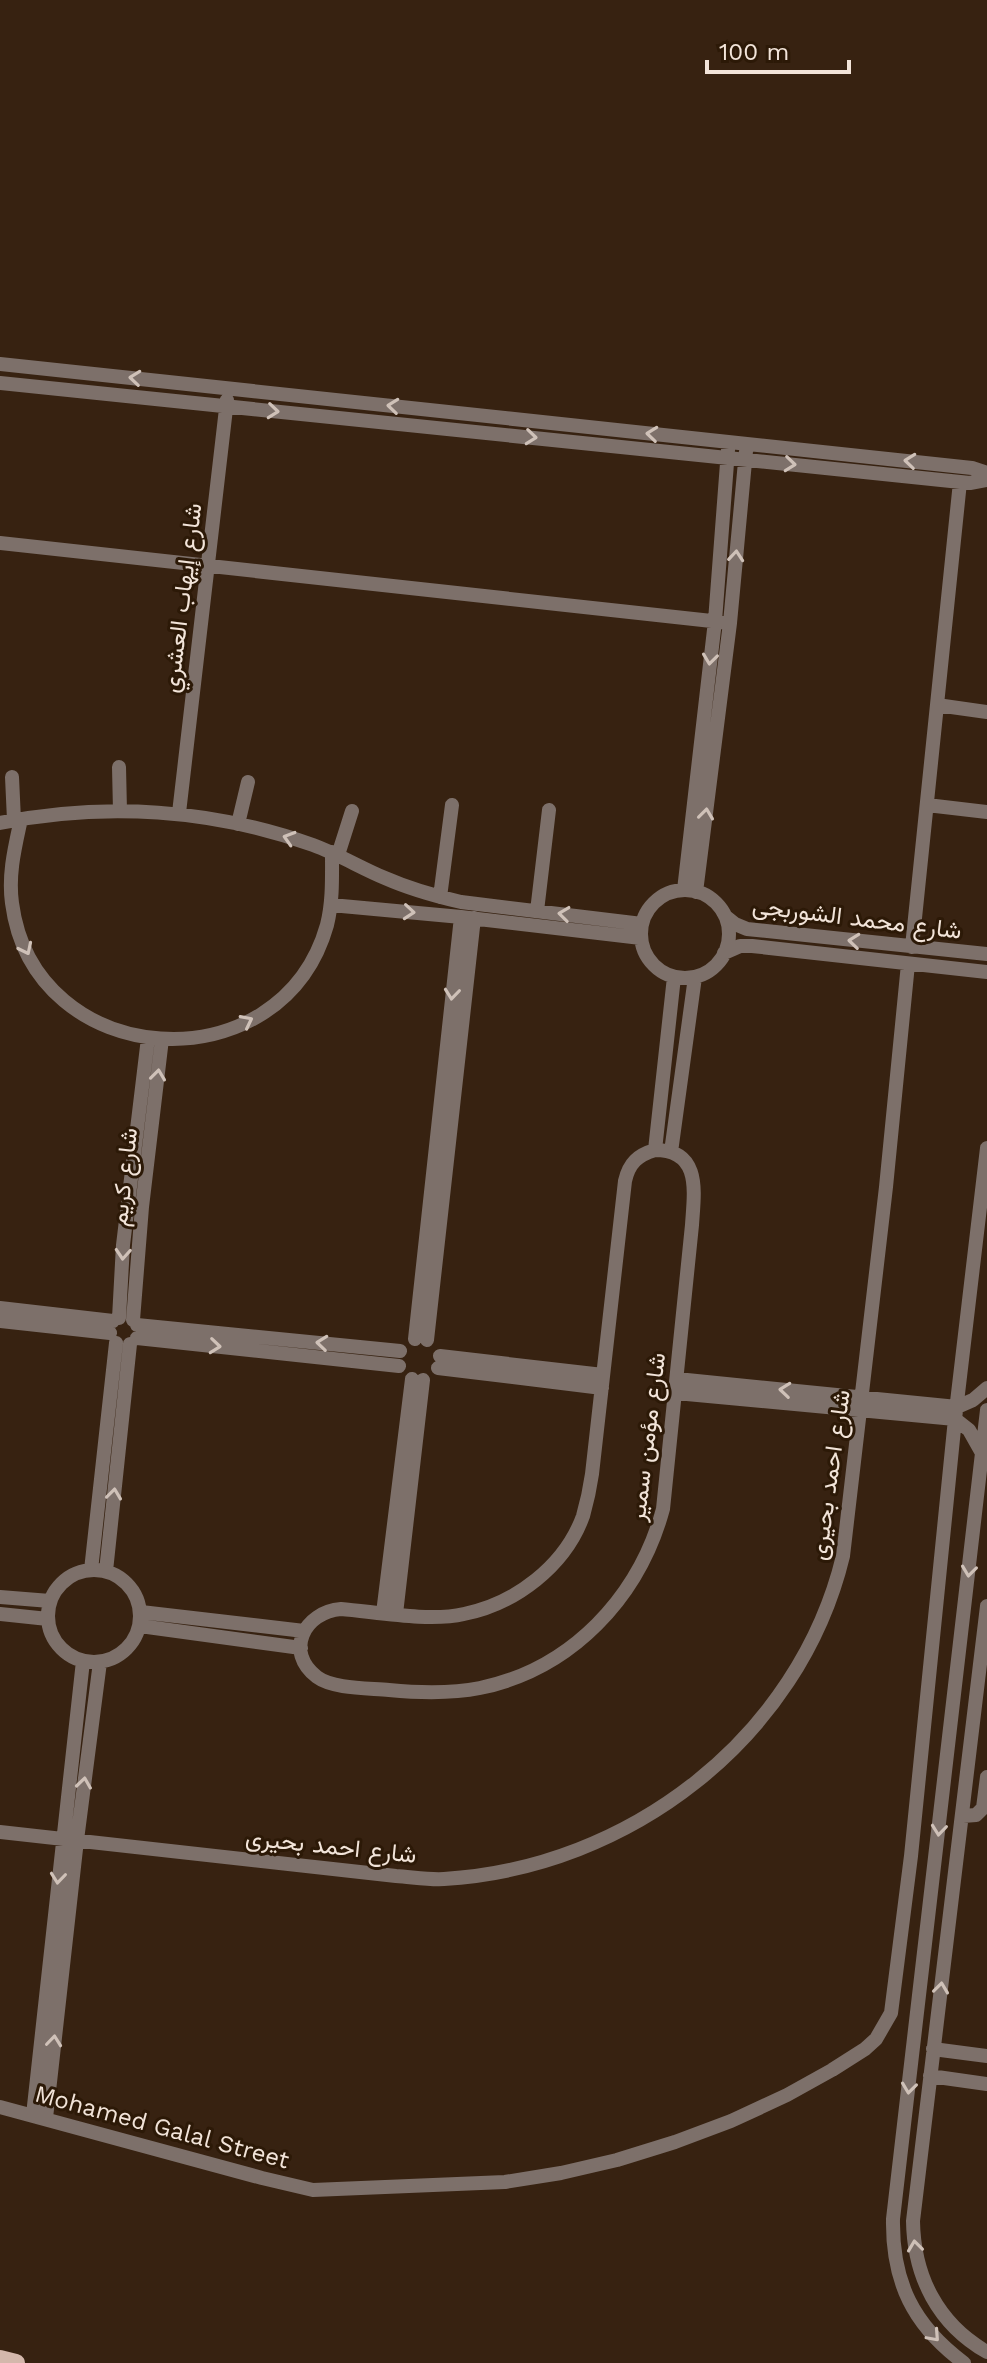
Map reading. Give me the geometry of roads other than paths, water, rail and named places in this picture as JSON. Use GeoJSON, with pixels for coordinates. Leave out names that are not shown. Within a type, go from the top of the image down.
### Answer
{"type":"FeatureCollection","features":[{"type":"Feature","properties":{"kind":"main road"},"geometry":{"type":"LineString","coordinates":[[0,2359],[16,2363]]}},
{"type":"Feature","properties":{"kind":"street"},"geometry":{"type":"LineString","coordinates":[[0,364],[729,442],[746,452],[960,482],[987,480]]}},
{"type":"Feature","properties":{"kind":"street"},"geometry":{"type":"LineString","coordinates":[[0,383],[727,458],[746,452],[972,468],[987,473]]}},
{"type":"Feature","properties":{"kind":"street","name":"شارع إيهاب العشري"},"geometry":{"type":"LineString","coordinates":[[179,813],[228,388]]}},
{"type":"Feature","properties":{"kind":"street"},"geometry":{"type":"LineString","coordinates":[[722,622],[729,442]]}},
{"type":"Feature","properties":{"kind":"street"},"geometry":{"type":"LineString","coordinates":[[690,891],[746,452]]}},
{"type":"Feature","properties":{"kind":"street"},"geometry":{"type":"LineString","coordinates":[[912,947],[960,482]]}},
{"type":"Feature","properties":{"kind":"street"},"geometry":{"type":"LineString","coordinates":[[0,543],[722,622]]}},
{"type":"Feature","properties":{"kind":"street"},"geometry":{"type":"LineString","coordinates":[[937,705],[987,712]]}},
{"type":"Feature","properties":{"kind":"street"},"geometry":{"type":"LineString","coordinates":[[119,767],[120,811]]}},
{"type":"Feature","properties":{"kind":"street"},"geometry":{"type":"LineString","coordinates":[[12,777],[12,821],[5,867],[16,923],[30,957],[64,1001],[95,1022],[130,1035],[155,1039],[184,1040],[226,1031],[255,1017],[282,998],[303,974],[319,946],[331,905],[335,854],[352,811]]}},
{"type":"Feature","properties":{"kind":"street"},"geometry":{"type":"LineString","coordinates":[[238,824],[248,782]]}},
{"type":"Feature","properties":{"kind":"street"},"geometry":{"type":"LineString","coordinates":[[440,897],[452,805]]}},
{"type":"Feature","properties":{"kind":"street"},"geometry":{"type":"LineString","coordinates":[[927,805],[987,812]]}},
{"type":"Feature","properties":{"kind":"street"},"geometry":{"type":"LineString","coordinates":[[537,911],[549,810]]}},
{"type":"Feature","properties":{"kind":"street"},"geometry":{"type":"LineString","coordinates":[[12,821],[73,813],[179,813],[284,836],[335,854],[384,878],[440,897],[641,931]]}},
{"type":"Feature","properties":{"kind":"street"},"geometry":{"type":"LineString","coordinates":[[690,891],[713,901],[725,916],[729,935],[724,953],[712,968],[695,977],[674,977],[658,969],[646,955],[641,931],[646,913],[662,896],[690,891]]}},
{"type":"Feature","properties":{"kind":"street"},"geometry":{"type":"LineString","coordinates":[[331,905],[641,931]]}},
{"type":"Feature","properties":{"kind":"street","name":"شارع محمد الشوربجى"},"geometry":{"type":"LineString","coordinates":[[725,916],[747,929],[987,954]]}},
{"type":"Feature","properties":{"kind":"street"},"geometry":{"type":"LineString","coordinates":[[421,1339],[467,917]]}},
{"type":"Feature","properties":{"kind":"street","name":"شارع محمد الشوربجى"},"geometry":{"type":"LineString","coordinates":[[724,953],[752,946],[987,972]]}},
{"type":"Feature","properties":{"kind":"street","name":"شارع احمد بحيرى"},"geometry":{"type":"LineString","coordinates":[[0,1832],[396,1876],[443,1879],[492,1873],[561,1858],[634,1823],[706,1776],[746,1738],[776,1700],[801,1660],[824,1612],[843,1556],[908,964]]}},
{"type":"Feature","properties":{"kind":"street"},"geometry":{"type":"LineString","coordinates":[[674,977],[655,1150],[671,1152],[695,977]]}},
{"type":"Feature","properties":{"kind":"street","name":"شارع كريم"},"geometry":{"type":"LineString","coordinates":[[98,1570],[124,1330],[142,1207],[146,1114],[155,1039]]}},
{"type":"Feature","properties":{"kind":"street","name":"Mohamed Galal Street"},"geometry":{"type":"LineString","coordinates":[[0,2107],[313,2190],[505,2182],[617,2160],[731,2121],[787,2095],[853,2058],[876,2039],[891,2013],[894,1998],[987,1148]]}},
{"type":"Feature","properties":{"kind":"street","name":"شارع مؤمن سمير"},"geometry":{"type":"LineString","coordinates":[[304,1631],[319,1614],[330,1610],[462,1615],[480,1610],[509,1598],[531,1584],[561,1554],[582,1518],[592,1474],[625,1181],[634,1160],[655,1150]]}},
{"type":"Feature","properties":{"kind":"street","name":"شارع مؤمن سمير"},"geometry":{"type":"LineString","coordinates":[[301,1648],[308,1669],[326,1683],[430,1693],[481,1688],[510,1680],[555,1657],[587,1635],[627,1591],[655,1538],[663,1509],[677,1386],[695,1183],[687,1165],[671,1152]]}},
{"type":"Feature","properties":{"kind":"street"},"geometry":{"type":"LineString","coordinates":[[0,1308],[124,1330]]}},
{"type":"Feature","properties":{"kind":"street"},"geometry":{"type":"LineString","coordinates":[[0,1321],[124,1330],[400,1359]]}},
{"type":"Feature","properties":{"kind":"street"},"geometry":{"type":"LineString","coordinates":[[421,1339],[438,1350],[439,1362],[429,1378],[417,1379],[404,1374],[400,1359],[409,1341],[421,1339]]}},
{"type":"Feature","properties":{"kind":"street"},"geometry":{"type":"LineString","coordinates":[[439,1362],[603,1382]]}},
{"type":"Feature","properties":{"kind":"street"},"geometry":{"type":"LineString","coordinates":[[390,1614],[417,1379]]}},
{"type":"Feature","properties":{"kind":"street"},"geometry":{"type":"LineString","coordinates":[[677,1386],[956,1413],[987,1388]]}},
{"type":"Feature","properties":{"kind":"street"},"geometry":{"type":"LineString","coordinates":[[964,2363],[929,2333],[904,2291],[896,2268],[893,2219],[987,1410]]}},
{"type":"Feature","properties":{"kind":"street"},"geometry":{"type":"LineString","coordinates":[[956,1413],[982,1454]]}},
{"type":"Feature","properties":{"kind":"street"},"geometry":{"type":"LineString","coordinates":[[98,1570],[119,1577],[130,1586],[137,1598],[140,1619],[135,1639],[126,1651],[114,1659],[83,1661],[72,1657],[55,1641],[48,1619],[50,1601],[66,1579],[77,1573],[98,1570]]}},
{"type":"Feature","properties":{"kind":"street"},"geometry":{"type":"LineString","coordinates":[[0,1597],[50,1601]]}},
{"type":"Feature","properties":{"kind":"street"},"geometry":{"type":"LineString","coordinates":[[987,1606],[913,2221],[917,2262],[933,2300],[959,2332],[987,2352]]}},
{"type":"Feature","properties":{"kind":"street"},"geometry":{"type":"LineString","coordinates":[[0,1614],[48,1619]]}},
{"type":"Feature","properties":{"kind":"street"},"geometry":{"type":"LineString","coordinates":[[140,1619],[304,1631],[301,1648],[140,1619]]}},
{"type":"Feature","properties":{"kind":"street"},"geometry":{"type":"LineString","coordinates":[[39,2117],[69,1839],[83,1661]]}},
{"type":"Feature","properties":{"kind":"street"},"geometry":{"type":"LineString","coordinates":[[69,1839],[100,1662]]}},
{"type":"Feature","properties":{"kind":"street"},"geometry":{"type":"LineString","coordinates":[[953,1706],[975,1708]]}},
{"type":"Feature","properties":{"kind":"street"},"geometry":{"type":"LineString","coordinates":[[963,1816],[976,1815],[983,1808],[987,1777]]}},
{"type":"Feature","properties":{"kind":"street"},"geometry":{"type":"LineString","coordinates":[[928,1933],[947,1935]]}},
{"type":"Feature","properties":{"kind":"street"},"geometry":{"type":"LineString","coordinates":[[933,2049],[987,2056]]}},
{"type":"Feature","properties":{"kind":"street"},"geometry":{"type":"LineString","coordinates":[[930,2076],[987,2084]]}}]}
